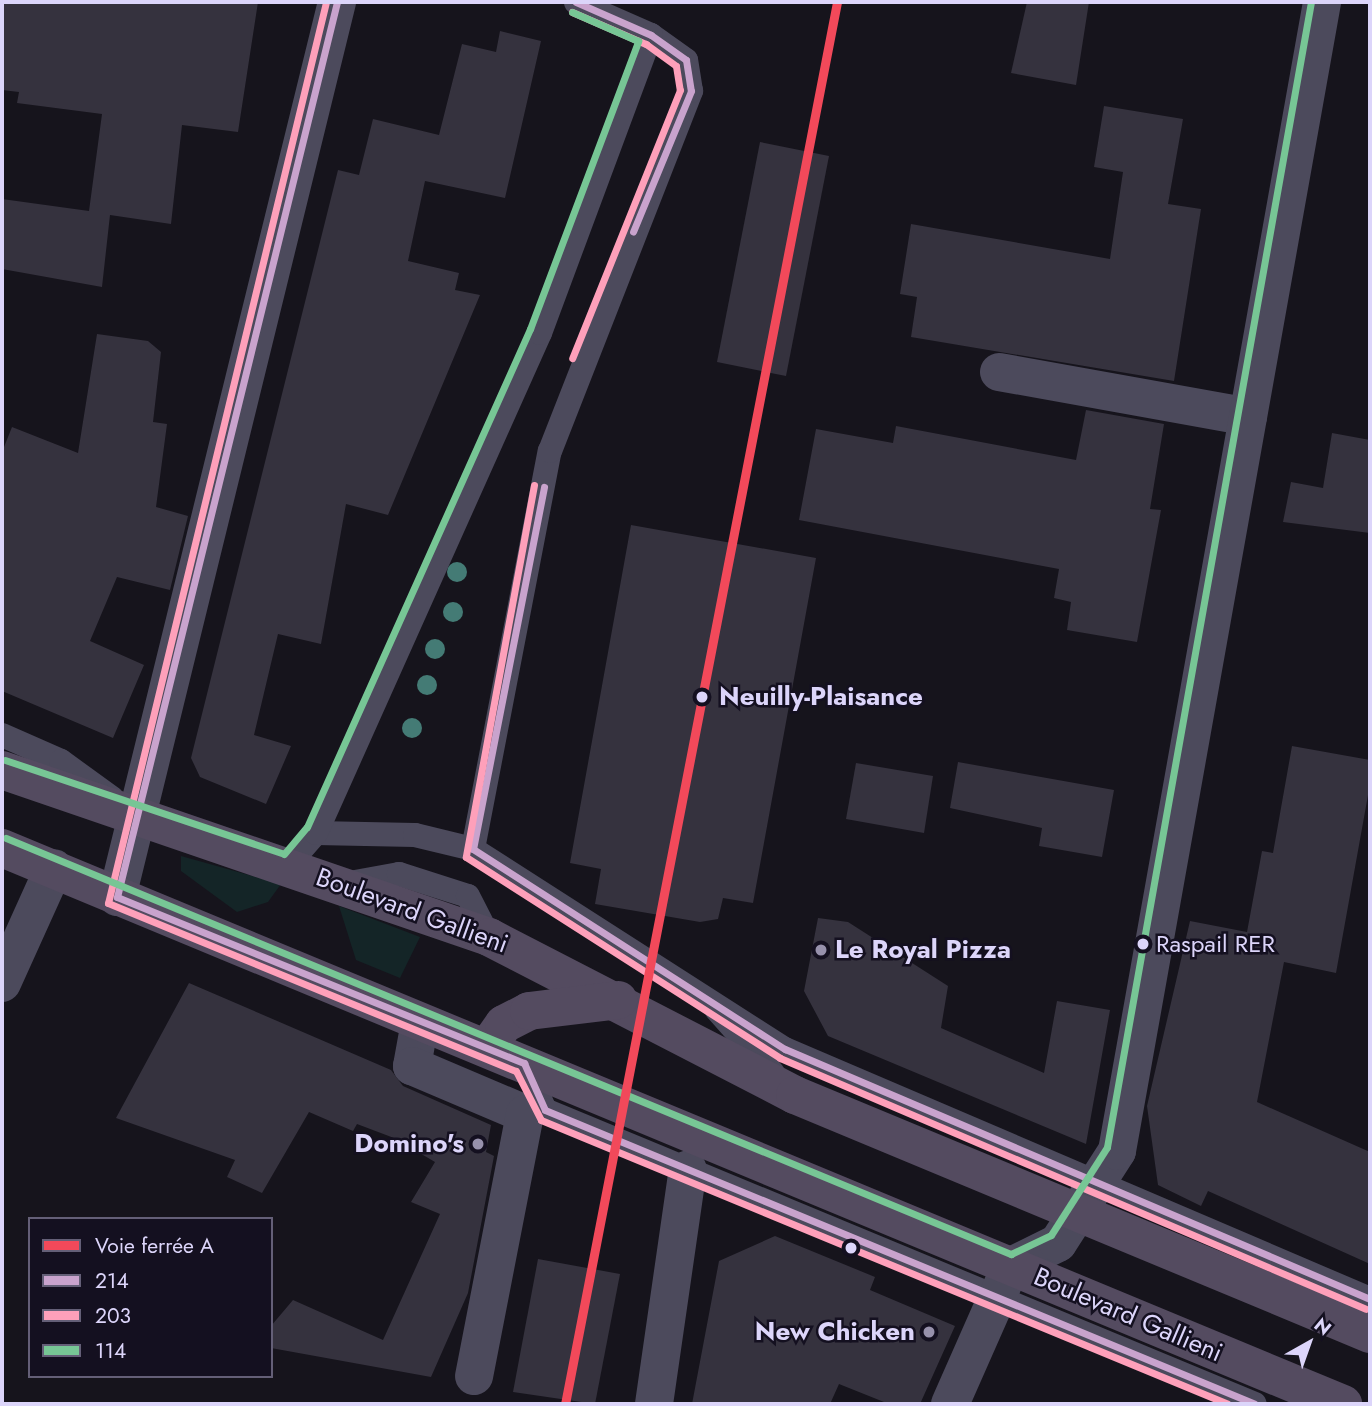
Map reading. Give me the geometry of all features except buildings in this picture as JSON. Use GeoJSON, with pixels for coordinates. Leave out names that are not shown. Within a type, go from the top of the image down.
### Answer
{"type":"FeatureCollection","features":[{"type":"Feature","properties":{"kind":"main road","name":"Boulevard Gallieni"},"geometry":{"type":"LineString","coordinates":[[2,770],[489,937],[618,999],[795,1095],[1370,1334]]}},
{"type":"Feature","properties":{"kind":"main road","name":"Boulevard Gallieni"},"geometry":{"type":"LineString","coordinates":[[2,848],[524,1063],[1004,1281],[1343,1404]]}},
{"type":"Feature","properties":{"kind":"main road"},"geometry":{"type":"LineString","coordinates":[[487,1048],[504,1024],[529,1011],[618,999]]}},
{"type":"Feature","properties":{"kind":"street"},"geometry":{"type":"LineString","coordinates":[[117,897],[337,2]]}},
{"type":"Feature","properties":{"kind":"street"},"geometry":{"type":"LineString","coordinates":[[950,1404],[1004,1281],[1058,1243],[1082,1214],[1117,1151],[1322,2]]}},
{"type":"Feature","properties":{"kind":"street"},"geometry":{"type":"LineString","coordinates":[[999,372],[1248,417]]}},
{"type":"Feature","properties":{"kind":"street"},"geometry":{"type":"LineString","coordinates":[[2,983],[54,868]]}},
{"type":"Feature","properties":{"kind":"street"},"geometry":{"type":"LineString","coordinates":[[420,1022],[412,1066],[525,1114],[474,1376]]}},
{"type":"Feature","properties":{"kind":"street"},"geometry":{"type":"LineString","coordinates":[[654,1404],[688,1169]]}},
{"type":"Feature","properties":{"kind":"lane"},"geometry":{"type":"LineString","coordinates":[[472,849],[551,450],[691,91],[686,60],[651,35],[576,2]]}},
{"type":"Feature","properties":{"kind":"lane"},"geometry":{"type":"LineString","coordinates":[[287,866],[316,833],[540,333],[651,35]]}},
{"type":"Feature","properties":{"kind":"lane"},"geometry":{"type":"LineString","coordinates":[[2,735],[61,761],[138,817]]}},
{"type":"Feature","properties":{"kind":"lane"},"geometry":{"type":"LineString","coordinates":[[316,833],[415,835],[472,849],[706,994],[785,1049],[1370,1299]]}},
{"type":"Feature","properties":{"kind":"lane"},"geometry":{"type":"LineString","coordinates":[[706,994],[736,1037],[795,1095]]}},
{"type":"Feature","properties":{"kind":"lane"},"geometry":{"type":"LineString","coordinates":[[524,1063],[545,1110],[688,1169],[1004,1281],[1255,1404]]}},
{"type":"Feature","properties":{"kind":"shaded area"},"geometry":{"type":"Polygon","coordinates":[[[181,856],[281,884],[268,902],[237,912],[181,871],[181,856]]]}},
{"type":"Feature","properties":{"kind":"shaded area"},"geometry":{"type":"Polygon","coordinates":[[[339,906],[420,937],[400,978],[356,960],[339,906]]]}},
{"type":"Feature","properties":{"kind":"rail line","name":"A"},"geometry":{"type":"LineString","coordinates":[[565,1404],[837,2]]}},
{"type":"Feature","properties":{"kind":"transit line","name":"203"},"geometry":{"type":"LineString","coordinates":[[326,2],[108,903],[516,1071],[541,1120],[1228,1404]]}},
{"type":"Feature","properties":{"kind":"transit line","name":"214"},"geometry":{"type":"LineString","coordinates":[[117,897],[337,2]]}},
{"type":"Feature","properties":{"kind":"transit line","name":"214"},"geometry":{"type":"LineString","coordinates":[[576,2],[651,35],[686,60],[691,91],[633,232]]}},
{"type":"Feature","properties":{"kind":"transit line","name":"114"},"geometry":{"type":"LineString","coordinates":[[6,838],[1011,1254],[1051,1235],[1107,1147],[1311,2]]}},
{"type":"Feature","properties":{"kind":"transit line","name":"203"},"geometry":{"type":"LineString","coordinates":[[572,12],[646,44],[676,66],[680,90],[572,358]]}},
{"type":"Feature","properties":{"kind":"transit line","name":"114"},"geometry":{"type":"LineString","coordinates":[[5,760],[284,854],[307,827],[530,329],[638,41],[572,12]]}},
{"type":"Feature","properties":{"kind":"transit line","name":"203"},"geometry":{"type":"LineString","coordinates":[[534,485],[466,857],[780,1058],[1366,1309]]}},
{"type":"Feature","properties":{"kind":"transit line","name":"214"},"geometry":{"type":"LineString","coordinates":[[473,849],[544,487]]}},
{"type":"Feature","properties":{"kind":"transit line","name":"214"},"geometry":{"type":"LineString","coordinates":[[473,849],[785,1049],[1370,1299]]}},
{"type":"Feature","properties":{"kind":"transit line","name":"214"},"geometry":{"type":"LineString","coordinates":[[117,897],[524,1063]]}},
{"type":"Feature","properties":{"kind":"transit line","name":"214"},"geometry":{"type":"LineString","coordinates":[[524,1063],[545,1110],[1255,1404]]}},
{"type":"Feature","properties":{"kind":"place","name":"Neuilly-Plaisance"},"geometry":{"type":"Point","coordinates":[702,697]}},
{"type":"Feature","properties":{"kind":"place","name":"Raspail RER"},"geometry":{"type":"Point","coordinates":[1143,944]}},
{"type":"Feature","properties":{"kind":"place","name":"Le Royal Pizza"},"geometry":{"type":"Point","coordinates":[821,950]}},
{"type":"Feature","properties":{"kind":"place","name":"Domino's"},"geometry":{"type":"Point","coordinates":[478,1144]}},
{"type":"Feature","properties":{"kind":"place","name":"New Chicken"},"geometry":{"type":"Point","coordinates":[929,1332]}}]}
